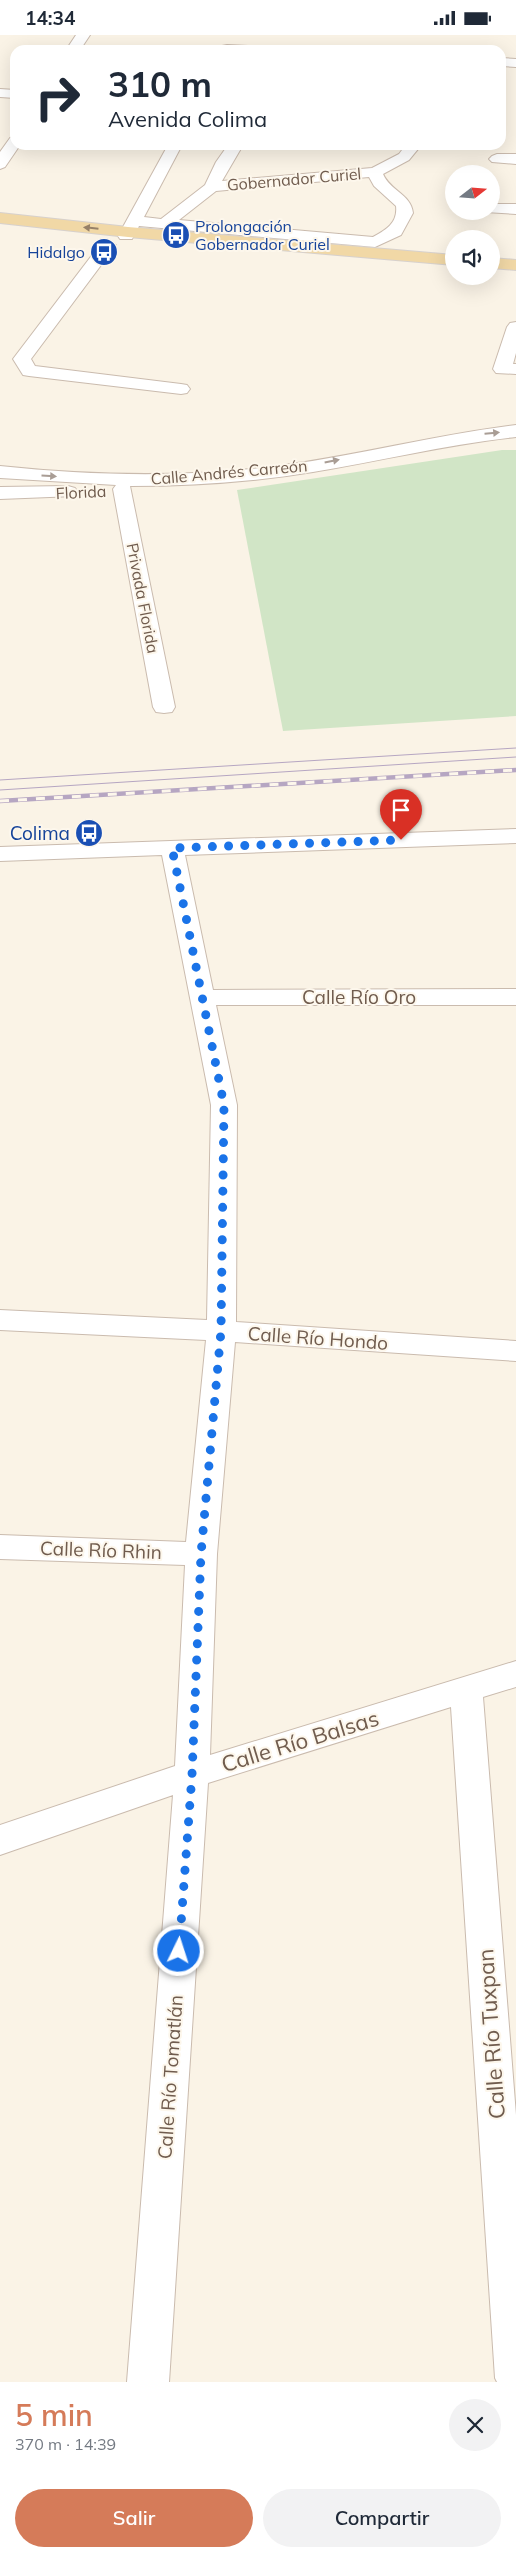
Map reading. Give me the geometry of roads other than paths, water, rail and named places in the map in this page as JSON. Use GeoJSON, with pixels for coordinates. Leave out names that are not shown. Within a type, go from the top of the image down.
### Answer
{"type":"FeatureCollection","features":[{"type":"Feature","properties":{"kind":"main road"},"geometry":{"type":"LineString","coordinates":[[0,218],[123,236],[445,270]]}},
{"type":"Feature","properties":{"kind":"main road"},"geometry":{"type":"LineString","coordinates":[[0,232],[378,248],[445,259]]}},
{"type":"Feature","properties":{"kind":"main road"},"geometry":{"type":"LineString","coordinates":[[500,264],[516,265]]}},
{"type":"Feature","properties":{"kind":"main road"},"geometry":{"type":"LineString","coordinates":[[500,274],[516,275]]}},
{"type":"Feature","properties":{"kind":"street"},"geometry":{"type":"LineString","coordinates":[[0,164],[10,149]]}},
{"type":"Feature","properties":{"kind":"street"},"geometry":{"type":"LineString","coordinates":[[172,150],[123,236],[22,359],[29,371],[181,389]]}},
{"type":"Feature","properties":{"kind":"street","name":"Gobernador Curiel"},"geometry":{"type":"LineString","coordinates":[[164,224],[212,187],[224,162],[232,150]]}},
{"type":"Feature","properties":{"kind":"street","name":"Gobernador Curiel"},"geometry":{"type":"LineString","coordinates":[[212,187],[375,172],[404,157],[409,150]]}},
{"type":"Feature","properties":{"kind":"street"},"geometry":{"type":"LineString","coordinates":[[497,159],[516,159]]}},
{"type":"Feature","properties":{"kind":"street","name":"Gobernador Curiel"},"geometry":{"type":"LineString","coordinates":[[375,172],[379,183],[404,204],[405,213],[395,232],[378,248]]}},
{"type":"Feature","properties":{"kind":"street"},"geometry":{"type":"LineString","coordinates":[[500,209],[516,209]]}},
{"type":"Feature","properties":{"kind":"street"},"geometry":{"type":"LineString","coordinates":[[123,236],[164,224],[378,248]]}},
{"type":"Feature","properties":{"kind":"street"},"geometry":{"type":"LineString","coordinates":[[516,327],[502,369],[516,369]]}},
{"type":"Feature","properties":{"kind":"street","name":"Calle Andrés Carreón"},"geometry":{"type":"LineString","coordinates":[[0,471],[116,480],[160,480],[285,471],[470,435],[516,431]]}},
{"type":"Feature","properties":{"kind":"street","name":"Florida"},"geometry":{"type":"LineString","coordinates":[[0,493],[21,495],[123,489],[160,480]]}},
{"type":"Feature","properties":{"kind":"street","name":"Privada Florida"},"geometry":{"type":"LineString","coordinates":[[123,489],[164,707]]}},
{"type":"Feature","properties":{"kind":"street"},"geometry":{"type":"LineString","coordinates":[[0,854],[516,836]]}},
{"type":"Feature","properties":{"kind":"street","name":"Calle Río Tomatlán"},"geometry":{"type":"LineString","coordinates":[[148,2382],[192,1775],[201,1554],[221,1331],[224,1105],[172,848]]}},
{"type":"Feature","properties":{"kind":"street","name":"Calle Río Oro"},"geometry":{"type":"LineString","coordinates":[[202,998],[516,997]]}},
{"type":"Feature","properties":{"kind":"street","name":"Calle Río Hondo"},"geometry":{"type":"LineString","coordinates":[[0,1320],[221,1331],[516,1351]]}},
{"type":"Feature","properties":{"kind":"street","name":"Calle Río Rhin"},"geometry":{"type":"LineString","coordinates":[[0,1547],[201,1554]]}},
{"type":"Feature","properties":{"kind":"street","name":"Calle Río Balsas"},"geometry":{"type":"LineString","coordinates":[[0,1840],[192,1775],[516,1674]]}},
{"type":"Feature","properties":{"kind":"street","name":"Calle Río Tuxpan"},"geometry":{"type":"LineString","coordinates":[[466,1689],[516,2378]]}},
{"type":"Feature","properties":{"kind":"tram line"},"geometry":{"type":"LineString","coordinates":[[0,780],[516,748]]}},
{"type":"Feature","properties":{"kind":"tram line"},"geometry":{"type":"LineString","coordinates":[[0,790],[516,757]]}},
{"type":"Feature","properties":{"kind":"railway"},"geometry":{"type":"LineString","coordinates":[[0,801],[516,770]]}},
{"type":"Feature","properties":{"kind":"place","name":"Prolongación Gobernador Curiel"},"geometry":{"type":"Point","coordinates":[176,235]}},
{"type":"Feature","properties":{"kind":"place","name":"Hidalgo"},"geometry":{"type":"Point","coordinates":[104,252]}},
{"type":"Feature","properties":{"kind":"place","name":"Colima"},"geometry":{"type":"Point","coordinates":[89,833]}}]}
